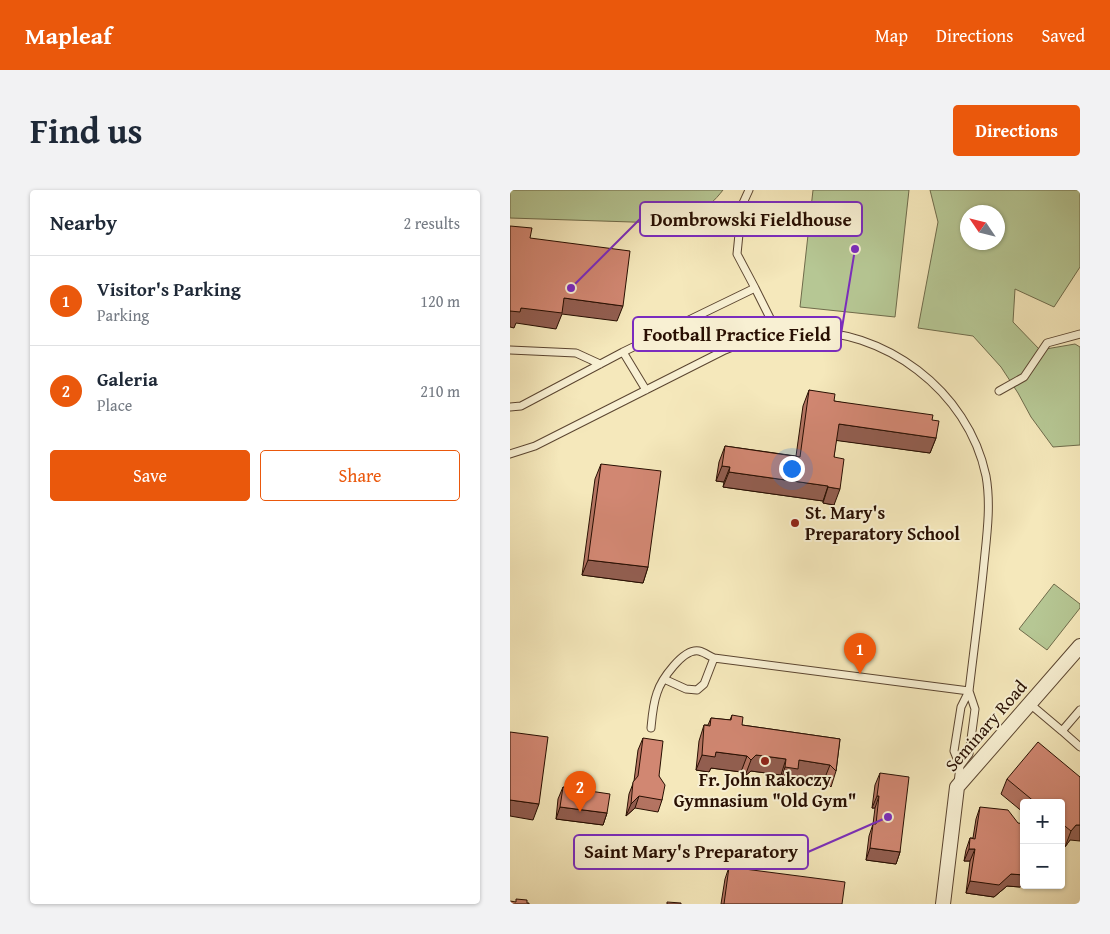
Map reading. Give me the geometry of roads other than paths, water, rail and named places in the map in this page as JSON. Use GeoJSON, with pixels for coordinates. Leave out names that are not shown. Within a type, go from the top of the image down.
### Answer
{"type":"FeatureCollection","features":[{"type":"Feature","properties":{"kind":"street","name":"Seminary Road"},"geometry":{"type":"LineString","coordinates":[[943,904],[958,787],[1079,648]]}},
{"type":"Feature","properties":{"kind":"lane"},"geometry":{"type":"LineString","coordinates":[[749,190],[734,225],[739,234],[736,254],[778,334]]}},
{"type":"Feature","properties":{"kind":"lane"},"geometry":{"type":"LineString","coordinates":[[510,407],[521,406],[623,352],[755,288]]}},
{"type":"Feature","properties":{"kind":"lane"},"geometry":{"type":"LineString","coordinates":[[510,454],[535,446],[725,350],[756,338],[798,331],[838,334],[869,343],[887,351],[915,368],[938,388],[956,409],[972,436],[986,477],[988,515],[983,581],[969,690],[960,707],[954,751],[960,766],[958,787]]}},
{"type":"Feature","properties":{"kind":"lane"},"geometry":{"type":"LineString","coordinates":[[998,391],[1024,377],[1047,343],[1080,334]]}},
{"type":"Feature","properties":{"kind":"lane"},"geometry":{"type":"LineString","coordinates":[[510,350],[576,353],[600,364]]}},
{"type":"Feature","properties":{"kind":"lane"},"geometry":{"type":"LineString","coordinates":[[623,352],[646,390]]}},
{"type":"Feature","properties":{"kind":"lane"},"geometry":{"type":"LineString","coordinates":[[650,728],[657,691],[668,671],[681,658],[700,651],[714,658],[969,690]]}},
{"type":"Feature","properties":{"kind":"lane"},"geometry":{"type":"LineString","coordinates":[[664,679],[686,689],[698,690],[704,684],[714,658]]}},
{"type":"Feature","properties":{"kind":"lane"},"geometry":{"type":"LineString","coordinates":[[960,766],[969,754],[975,709],[969,690]]}},
{"type":"Feature","properties":{"kind":"lane"},"geometry":{"type":"LineString","coordinates":[[1030,704],[1080,746]]}},
{"type":"Feature","properties":{"kind":"lane"},"geometry":{"type":"LineString","coordinates":[[1062,731],[1080,710]]}},
{"type":"Feature","properties":{"kind":"place","name":"Football Practice Field"},"geometry":{"type":"Point","coordinates":[855,249]}},
{"type":"Feature","properties":{"kind":"place","name":"Dombrowski Fieldhouse"},"geometry":{"type":"Point","coordinates":[571,288]}},
{"type":"Feature","properties":{"kind":"place","name":"St. Mary's Preparatory School"},"geometry":{"type":"Point","coordinates":[795,523]}},
{"type":"Feature","properties":{"kind":"place","name":"Visitor's Parking"},"geometry":{"type":"Point","coordinates":[860,674]}},
{"type":"Feature","properties":{"kind":"place","name":"Fr. John Rakoczy Gymnasium \"Old Gym\""},"geometry":{"type":"Point","coordinates":[765,761]}},
{"type":"Feature","properties":{"kind":"place","name":"Galeria"},"geometry":{"type":"Point","coordinates":[580,812]}},
{"type":"Feature","properties":{"kind":"place","name":"Saint Mary's Preparatory"},"geometry":{"type":"Point","coordinates":[888,817]}}]}
